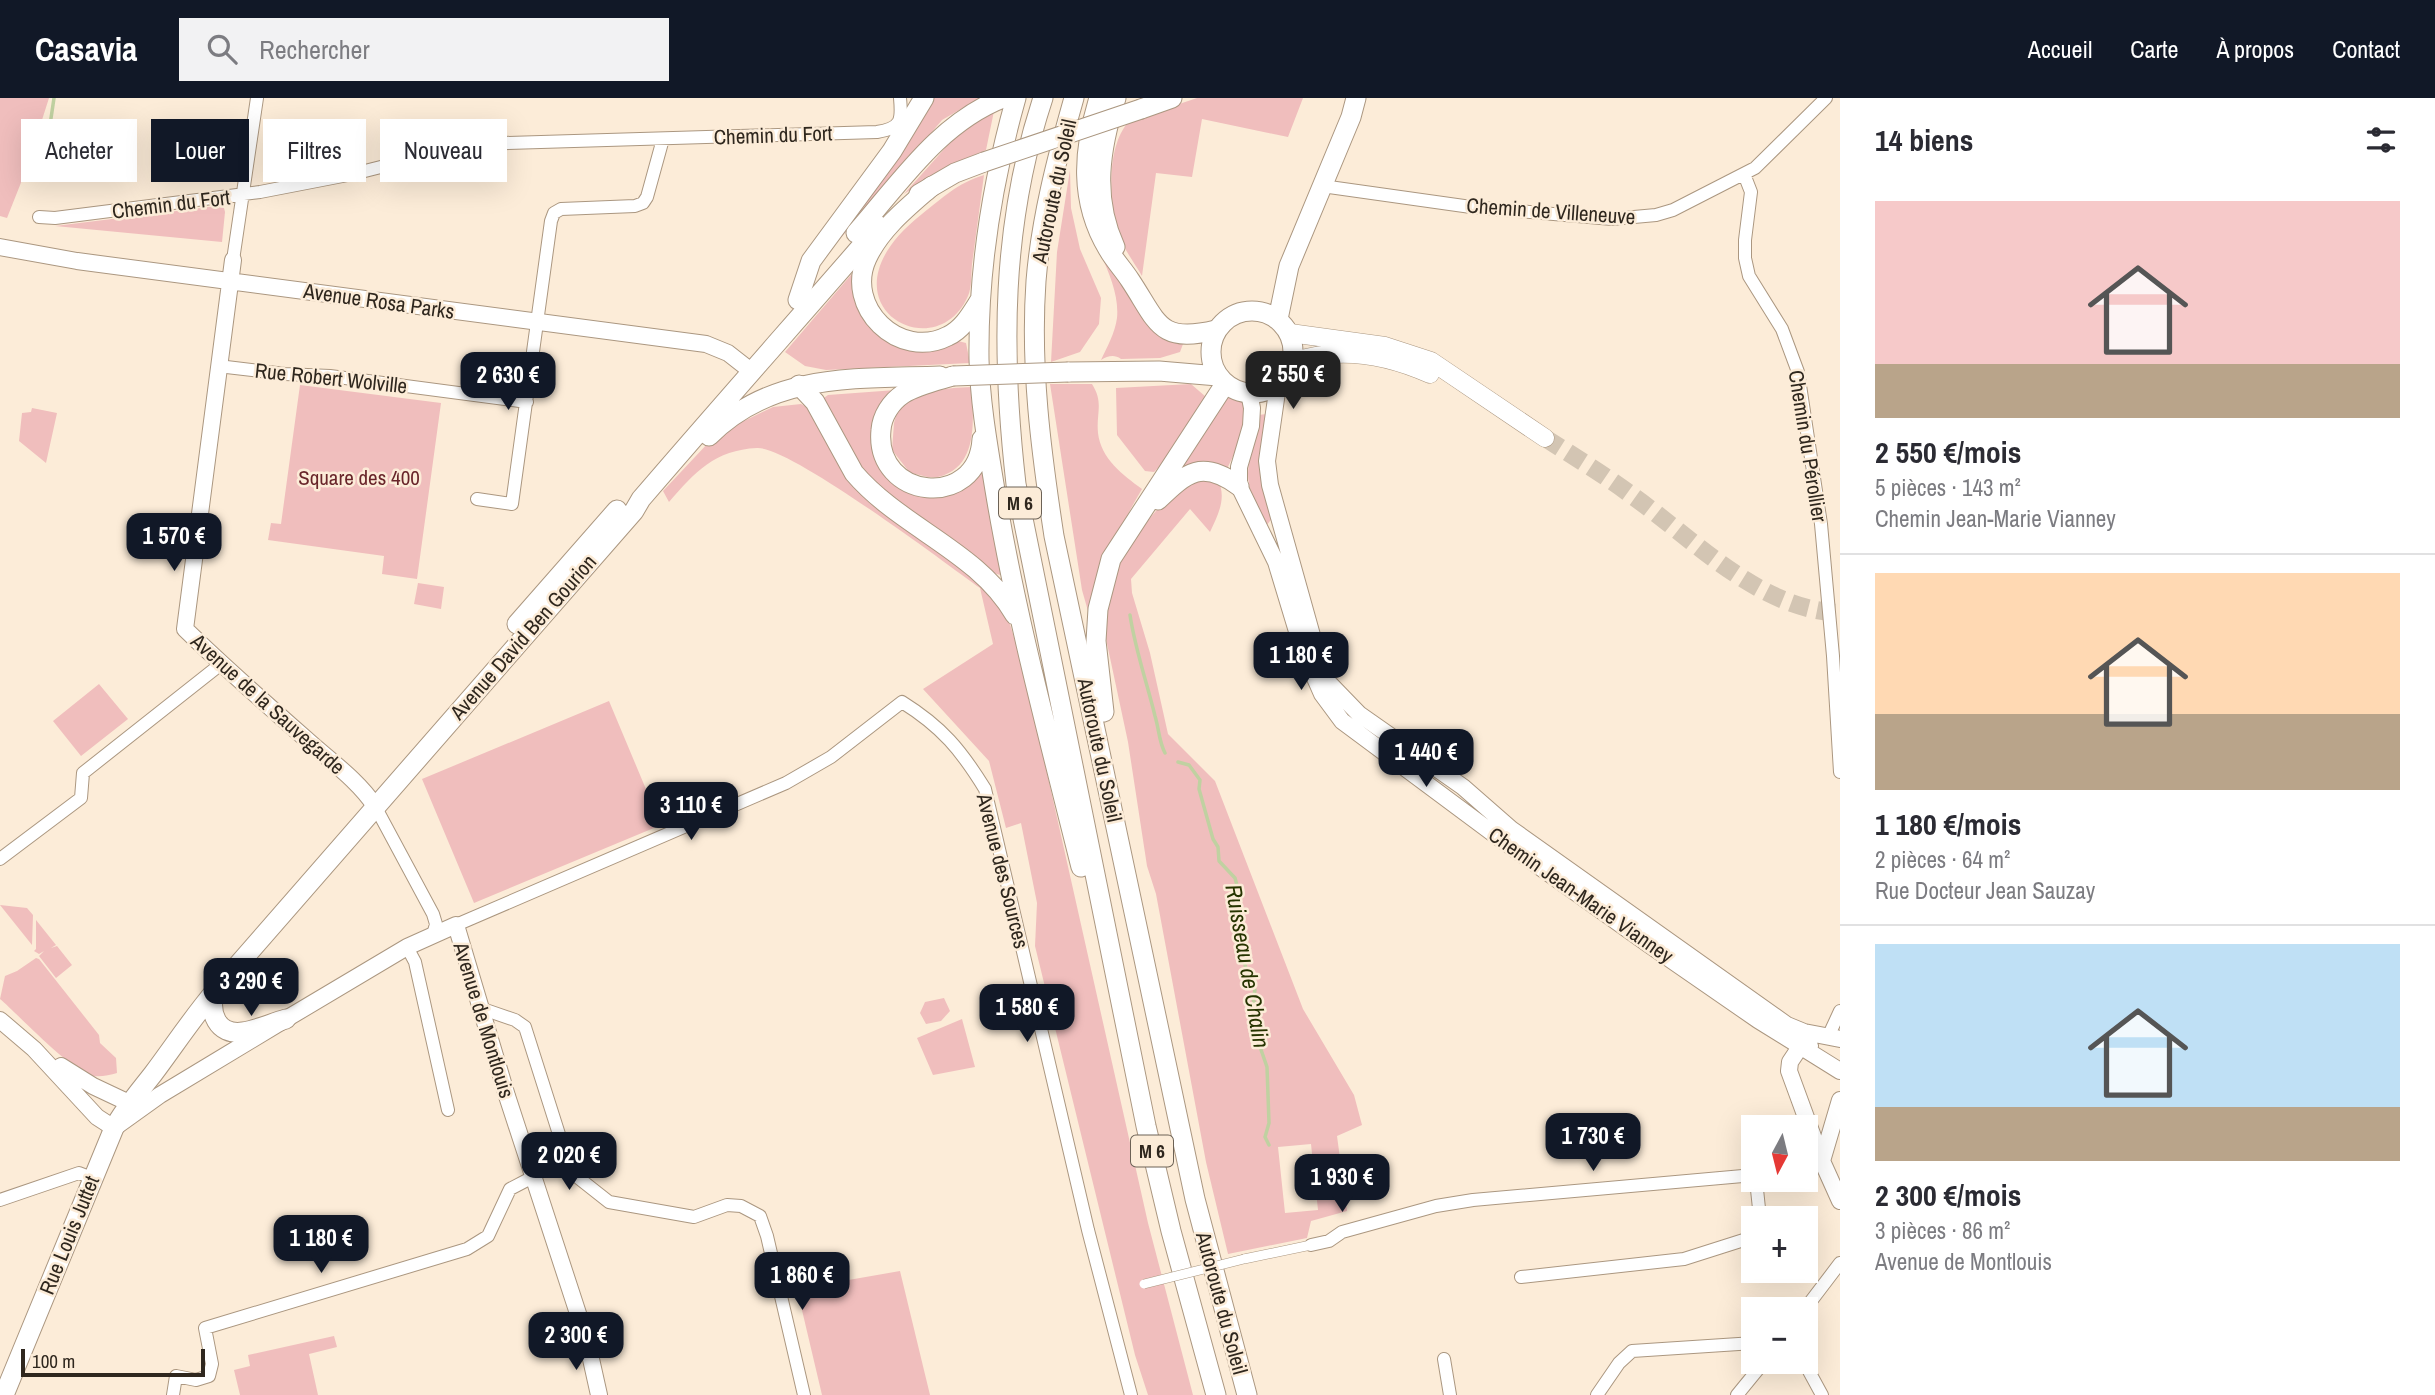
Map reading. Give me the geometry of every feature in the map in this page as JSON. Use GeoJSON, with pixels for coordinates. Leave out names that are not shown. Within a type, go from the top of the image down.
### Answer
{"type":"FeatureCollection","features":[{"type":"Feature","properties":{"kind":"main road"},"geometry":{"type":"LineString","coordinates":[[799,300],[811,261],[892,151],[924,98]]}},
{"type":"Feature","properties":{"kind":"main road","name":"Avenue David Ben Gourion"},"geometry":{"type":"LineString","coordinates":[[129,1103],[143,1068],[171,1026],[634,511],[799,300],[901,181],[949,129],[984,106],[1002,98]]}},
{"type":"Feature","properties":{"kind":"main road"},"geometry":{"type":"LineString","coordinates":[[1016,98],[997,174],[981,300],[979,360],[984,417],[1002,533],[1022,627],[1083,874],[1101,904]]}},
{"type":"Feature","properties":{"kind":"main road","name":"Autoroute du Soleil"},"geometry":{"type":"LineString","coordinates":[[1043,98],[1029,146],[1014,223],[1006,305],[1007,392],[1016,484],[1149,1139],[1216,1395]]}},
{"type":"Feature","properties":{"kind":"main road","name":"Autoroute du Soleil"},"geometry":{"type":"LineString","coordinates":[[1074,98],[1056,160],[1036,279],[1036,405],[1054,536],[1195,1199],[1248,1395]]}},
{"type":"Feature","properties":{"kind":"main road"},"geometry":{"type":"LineString","coordinates":[[1099,98],[1086,156],[1088,197],[1096,227],[1109,252],[1130,279]]}},
{"type":"Feature","properties":{"kind":"main road"},"geometry":{"type":"LineString","coordinates":[[1116,98],[1103,145],[1100,185],[1107,228],[1130,279],[1155,321],[1169,331],[1190,335],[1216,330],[1236,313],[1408,352],[1431,361],[1545,438]]}},
{"type":"Feature","properties":{"kind":"main road"},"geometry":{"type":"LineString","coordinates":[[981,300],[961,327],[948,336],[926,342],[908,341],[893,335],[879,324],[865,302],[862,285],[867,258],[892,222],[932,186],[955,173],[1172,98]]}},
{"type":"Feature","properties":{"kind":"main road"},"geometry":{"type":"LineString","coordinates":[[634,511],[720,425],[752,404],[799,385],[830,380],[1159,371],[1222,380],[1236,390],[1249,393],[1278,385],[1293,362],[1293,344],[1276,321],[1289,266],[1356,98]]}},
{"type":"Feature","properties":{"kind":"main road"},"geometry":{"type":"LineString","coordinates":[[1350,117],[1363,98]]}},
{"type":"Feature","properties":{"kind":"main road","name":"Avenue David Ben Gourion"},"geometry":{"type":"LineString","coordinates":[[114,1128],[176,1039],[216,990],[372,801],[691,427],[747,368],[782,340],[881,225],[902,205],[932,186]]}},
{"type":"Feature","properties":{"kind":"main road"},"geometry":{"type":"LineString","coordinates":[[1216,330],[1210,355],[1222,380]]}},
{"type":"Feature","properties":{"kind":"main road"},"geometry":{"type":"LineString","coordinates":[[1293,362],[1315,354],[1339,352],[1386,358],[1421,370],[1487,400]]}},
{"type":"Feature","properties":{"kind":"main road"},"geometry":{"type":"LineString","coordinates":[[953,376],[911,390],[888,409],[881,425],[880,440],[889,466],[902,479],[918,487],[934,489],[956,483],[969,473],[980,456],[984,417]]}},
{"type":"Feature","properties":{"kind":"main road"},"geometry":{"type":"LineString","coordinates":[[1130,892],[1127,838],[1102,704],[1096,641],[1098,609],[1111,559],[1222,380]]}},
{"type":"Feature","properties":{"kind":"main road"},"geometry":{"type":"LineString","coordinates":[[799,385],[816,402],[854,473],[861,481],[988,577],[1008,602],[1022,627]]}},
{"type":"Feature","properties":{"kind":"main road"},"geometry":{"type":"LineString","coordinates":[[1136,520],[1183,476],[1195,472],[1217,473],[1239,486]]}},
{"type":"Feature","properties":{"kind":"main road"},"geometry":{"type":"LineString","coordinates":[[216,990],[211,1004],[212,1016],[230,1032],[242,1032],[286,1019]]}},
{"type":"Feature","properties":{"kind":"main road","name":"Rue Louis Juttet"},"geometry":{"type":"LineString","coordinates":[[4,1395],[114,1128]]}},
{"type":"Feature","properties":{"kind":"street"},"geometry":{"type":"LineString","coordinates":[[233,260],[257,98]]}},
{"type":"Feature","properties":{"kind":"street","name":"Chemin du Fort"},"geometry":{"type":"LineString","coordinates":[[39,217],[55,218],[242,195],[353,174],[472,144],[889,130],[898,124],[902,116],[900,98]]}},
{"type":"Feature","properties":{"kind":"street","name":"Chemin de Villeneuve"},"geometry":{"type":"LineString","coordinates":[[1322,186],[1471,207],[1634,219],[1674,210],[1755,168],[1826,98]]}},
{"type":"Feature","properties":{"kind":"street"},"geometry":{"type":"LineString","coordinates":[[477,499],[512,504],[554,213],[561,209],[635,206],[643,203],[663,139]]}},
{"type":"Feature","properties":{"kind":"street","name":"Chemin du Pérollier"},"geometry":{"type":"LineString","coordinates":[[1744,174],[1751,192],[1745,240],[1749,276],[1782,329],[1798,372],[1821,524],[1840,772]]}},
{"type":"Feature","properties":{"kind":"street","name":"Avenue Rosa Parks"},"geometry":{"type":"LineString","coordinates":[[0,247],[77,261],[706,344],[728,353],[747,368]]}},
{"type":"Feature","properties":{"kind":"street","name":"Avenue de la Sauvegarde"},"geometry":{"type":"LineString","coordinates":[[233,260],[185,629],[372,801]]}},
{"type":"Feature","properties":{"kind":"street","name":"Rue Robert Wolville"},"geometry":{"type":"LineString","coordinates":[[218,366],[330,376],[527,402]]}},
{"type":"Feature","properties":{"kind":"street","name":"Chemin Jean-Marie Vianney"},"geometry":{"type":"LineString","coordinates":[[1278,385],[1267,461],[1270,485],[1328,682],[1359,714],[1462,787],[1511,829],[1787,1025],[1804,1032],[1834,1038]]}},
{"type":"Feature","properties":{"kind":"street"},"geometry":{"type":"LineString","coordinates":[[1239,486],[1239,467],[1251,426],[1249,393]]}},
{"type":"Feature","properties":{"kind":"street","name":"Chemin Jean-Marie Vianney"},"geometry":{"type":"LineString","coordinates":[[1239,486],[1276,562],[1298,638],[1322,694],[1342,721],[1610,916],[1840,1071]]}},
{"type":"Feature","properties":{"kind":"street"},"geometry":{"type":"LineString","coordinates":[[0,859],[81,798],[83,773],[221,664]]}},
{"type":"Feature","properties":{"kind":"street","name":"Avenue des Sources"},"geometry":{"type":"LineString","coordinates":[[456,925],[786,783],[831,757],[902,702],[914,709],[946,735],[965,757],[985,789],[1088,1230],[1131,1395]]}},
{"type":"Feature","properties":{"kind":"street"},"geometry":{"type":"LineString","coordinates":[[1405,767],[1414,765],[1428,771],[1434,768]]}},
{"type":"Feature","properties":{"kind":"street"},"geometry":{"type":"LineString","coordinates":[[372,801],[433,914],[436,924],[433,935]]}},
{"type":"Feature","properties":{"kind":"street"},"geometry":{"type":"LineString","coordinates":[[0,1020],[34,1049],[97,1117],[114,1128],[160,1095],[407,947],[456,925]]}},
{"type":"Feature","properties":{"kind":"street","name":"Avenue de Montlouis"},"geometry":{"type":"LineString","coordinates":[[456,925],[533,1177],[587,1341],[599,1395]]}},
{"type":"Feature","properties":{"kind":"street"},"geometry":{"type":"LineString","coordinates":[[407,947],[415,962],[448,1110]]}},
{"type":"Feature","properties":{"kind":"street"},"geometry":{"type":"LineString","coordinates":[[480,1008],[515,1020],[525,1027],[571,1172],[609,1202],[694,1217],[727,1205],[748,1208],[760,1216],[804,1395]]}},
{"type":"Feature","properties":{"kind":"street"},"geometry":{"type":"LineString","coordinates":[[1840,1011],[1834,1038],[1810,1046],[1800,1046],[1790,1062],[1789,1072],[1822,1161],[1840,1200]]}},
{"type":"Feature","properties":{"kind":"street"},"geometry":{"type":"LineString","coordinates":[[34,1049],[79,1079],[129,1103],[160,1095]]}},
{"type":"Feature","properties":{"kind":"street"},"geometry":{"type":"LineString","coordinates":[[1818,1163],[1822,1161],[1840,1100]]}},
{"type":"Feature","properties":{"kind":"street"},"geometry":{"type":"LineString","coordinates":[[0,1200],[79,1174],[92,1178]]}},
{"type":"Feature","properties":{"kind":"street"},"geometry":{"type":"LineString","coordinates":[[173,1395],[176,1376],[196,1380],[209,1376],[212,1364],[205,1328],[467,1249],[488,1236],[500,1205],[510,1189],[533,1177]]}},
{"type":"Feature","properties":{"kind":"street"},"geometry":{"type":"LineString","coordinates":[[1144,1284],[1329,1241],[1342,1232],[1436,1206],[1473,1200],[1741,1178]]}},
{"type":"Feature","properties":{"kind":"street"},"geometry":{"type":"LineString","coordinates":[[1521,1277],[1684,1259],[1741,1241]]}},
{"type":"Feature","properties":{"kind":"street"},"geometry":{"type":"LineString","coordinates":[[1814,1297],[1840,1263]]}},
{"type":"Feature","properties":{"kind":"street"},"geometry":{"type":"LineString","coordinates":[[1597,1395],[1619,1363],[1632,1351],[1741,1344]]}},
{"type":"Feature","properties":{"kind":"street"},"geometry":{"type":"LineString","coordinates":[[1444,1359],[1450,1395]]}},
{"type":"Feature","properties":{"kind":"street"},"geometry":{"type":"LineString","coordinates":[[1737,1395],[1754,1374]]}},
{"type":"Feature","properties":{"kind":"street"},"geometry":{"type":"LineString","coordinates":[[1811,1374],[1822,1395]]}},
{"type":"Feature","properties":{"kind":"green space"},"geometry":{"type":"Polygon","coordinates":[[[0,98],[49,98],[42,119],[21,119],[21,182],[7,218],[0,216],[0,98]]]}},
{"type":"Feature","properties":{"kind":"green space"},"geometry":{"type":"Polygon","coordinates":[[[929,98],[980,98],[942,120],[826,254],[929,98]]]}},
{"type":"Feature","properties":{"kind":"green space"},"geometry":{"type":"Polygon","coordinates":[[[1197,98],[1303,98],[1288,137],[1202,119],[1192,177],[1156,173],[1142,276],[1122,243],[1115,219],[1111,190],[1116,145],[1129,121],[1197,98]]]}},
{"type":"Feature","properties":{"kind":"green space"},"geometry":{"type":"Polygon","coordinates":[[[994,111],[986,150],[944,168],[904,194],[963,128],[994,111]]]}},
{"type":"Feature","properties":{"kind":"green space"},"geometry":{"type":"Polygon","coordinates":[[[1070,170],[1071,208],[1080,249],[1101,298],[1099,324],[1080,352],[1051,362],[1057,252],[1070,170]]]}},
{"type":"Feature","properties":{"kind":"green space"},"geometry":{"type":"Polygon","coordinates":[[[984,175],[968,296],[952,318],[931,327],[910,326],[891,316],[879,298],[878,274],[891,246],[922,214],[944,197],[966,182],[984,175]]]}},
{"type":"Feature","properties":{"kind":"green space"},"geometry":{"type":"Polygon","coordinates":[[[217,206],[224,208],[225,212],[222,242],[55,226],[217,206]]]}},
{"type":"Feature","properties":{"kind":"green space"},"geometry":{"type":"Polygon","coordinates":[[[1089,228],[1171,340],[1183,344],[1180,352],[1160,358],[1121,359],[1111,356],[1101,360],[1111,340],[1117,307],[1108,272],[1089,228]]]}},
{"type":"Feature","properties":{"kind":"green space"},"geometry":{"type":"Polygon","coordinates":[[[856,269],[857,292],[921,348],[946,348],[958,341],[966,343],[970,363],[826,370],[805,366],[785,352],[856,269]]]}},
{"type":"Feature","properties":{"kind":"green space"},"geometry":{"type":"Polygon","coordinates":[[[1050,384],[1092,384],[1098,397],[1098,433],[1103,451],[1121,472],[1142,489],[1110,551],[1098,583],[1090,618],[1082,590],[1050,384]]]}},
{"type":"Feature","properties":{"kind":"green space"},"geometry":{"type":"Polygon","coordinates":[[[1191,384],[1206,397],[1162,464],[1154,472],[1145,471],[1117,435],[1116,388],[1191,384]]]}},
{"type":"Feature","properties":{"kind":"green space","name":"Square des 400"},"geometry":{"type":"Polygon","coordinates":[[[300,385],[441,403],[417,579],[382,574],[384,556],[268,540],[271,523],[281,524],[300,385]]]}},
{"type":"Feature","properties":{"kind":"green space"},"geometry":{"type":"Polygon","coordinates":[[[972,387],[971,441],[961,463],[951,472],[938,477],[910,473],[892,450],[894,423],[899,405],[934,391],[972,387]]]}},
{"type":"Feature","properties":{"kind":"green space"},"geometry":{"type":"Polygon","coordinates":[[[896,390],[874,454],[893,483],[919,494],[984,466],[1000,575],[864,476],[821,400],[828,395],[896,390]]]}},
{"type":"Feature","properties":{"kind":"green space"},"geometry":{"type":"Polygon","coordinates":[[[1227,395],[1244,399],[1245,419],[1242,436],[1227,469],[1177,471],[1227,395]]]}},
{"type":"Feature","properties":{"kind":"green space"},"geometry":{"type":"Polygon","coordinates":[[[801,404],[814,411],[833,446],[964,564],[1008,618],[1023,666],[1148,1223],[1193,1395],[1148,1395],[1135,1355],[1035,946],[1037,903],[1021,823],[1006,828],[989,761],[923,689],[993,644],[980,588],[868,508],[775,452],[757,448],[729,453],[697,472],[669,502],[663,491],[725,425],[744,421],[773,407],[801,404]]]}},
{"type":"Feature","properties":{"kind":"green space"},"geometry":{"type":"Polygon","coordinates":[[[32,408],[57,413],[46,463],[19,441],[22,413],[31,412],[32,408]]]}},
{"type":"Feature","properties":{"kind":"green space"},"geometry":{"type":"Polygon","coordinates":[[[1267,414],[1274,516],[1266,526],[1252,495],[1248,474],[1258,415],[1267,414]]]}},
{"type":"Feature","properties":{"kind":"green space"},"geometry":{"type":"Polygon","coordinates":[[[1218,480],[1222,500],[1210,532],[1190,509],[1131,579],[1132,593],[1150,653],[1168,734],[1215,781],[1303,1009],[1354,1095],[1362,1125],[1337,1136],[1347,1211],[1311,1221],[1307,1238],[1228,1254],[1206,1162],[1156,894],[1147,866],[1128,742],[1106,639],[1108,604],[1116,567],[1136,534],[1175,489],[1186,481],[1218,480]],[[1311,1144],[1278,1147],[1285,1213],[1318,1210],[1311,1144]]]}},
{"type":"Feature","properties":{"kind":"green space"},"geometry":{"type":"Polygon","coordinates":[[[418,583],[444,587],[441,609],[414,604],[418,583]]]}},
{"type":"Feature","properties":{"kind":"green space"},"geometry":{"type":"Polygon","coordinates":[[[99,684],[128,719],[81,756],[53,721],[99,684]]]}},
{"type":"Feature","properties":{"kind":"green space"},"geometry":{"type":"Polygon","coordinates":[[[609,701],[661,825],[474,903],[422,779],[609,701]]]}},
{"type":"Feature","properties":{"kind":"green space"},"geometry":{"type":"Polygon","coordinates":[[[0,905],[27,908],[33,915],[32,945],[0,905]]]}},
{"type":"Feature","properties":{"kind":"green space"},"geometry":{"type":"Polygon","coordinates":[[[36,920],[56,945],[51,948],[57,946],[72,965],[56,978],[39,956],[44,951],[39,954],[34,951],[36,920]]]}},
{"type":"Feature","properties":{"kind":"green space"},"geometry":{"type":"Polygon","coordinates":[[[36,958],[99,1035],[100,1043],[116,1058],[117,1073],[94,1076],[84,1072],[59,1054],[0,999],[5,976],[36,958]]]}},
{"type":"Feature","properties":{"kind":"green space"},"geometry":{"type":"Polygon","coordinates":[[[944,998],[950,1011],[941,1021],[926,1024],[920,1013],[925,1002],[944,998]]]}},
{"type":"Feature","properties":{"kind":"green space"},"geometry":{"type":"Polygon","coordinates":[[[962,1019],[975,1067],[933,1075],[917,1038],[962,1019]]]}},
{"type":"Feature","properties":{"kind":"green space"},"geometry":{"type":"Polygon","coordinates":[[[900,1271],[930,1395],[822,1395],[797,1289],[900,1271]]]}},
{"type":"Feature","properties":{"kind":"green space"},"geometry":{"type":"Polygon","coordinates":[[[334,1336],[337,1347],[309,1354],[318,1395],[240,1395],[234,1370],[250,1366],[248,1355],[334,1336]]]}},
{"type":"Feature","properties":{"kind":"waterway"},"geometry":{"type":"LineString","coordinates":[[51,119],[54,98]]}},
{"type":"Feature","properties":{"kind":"waterway","name":"Ruisseau de Chalin"},"geometry":{"type":"LineString","coordinates":[[1130,615],[1165,753]]}},
{"type":"Feature","properties":{"kind":"waterway","name":"Ruisseau de Chalin"},"geometry":{"type":"LineString","coordinates":[[1178,762],[1189,765],[1200,780],[1199,789],[1213,839],[1218,847],[1219,861],[1235,878],[1238,889],[1237,904],[1241,918],[1237,928],[1250,983],[1255,990],[1253,999],[1258,1012],[1258,1041],[1267,1067],[1269,1123],[1265,1137],[1269,1145]]}},
{"type":"Feature","properties":{"kind":"tunnel"},"geometry":{"type":"LineString","coordinates":[[1545,438],[1623,489],[1730,570],[1756,586],[1782,600],[1810,609],[1840,613]]}}]}
